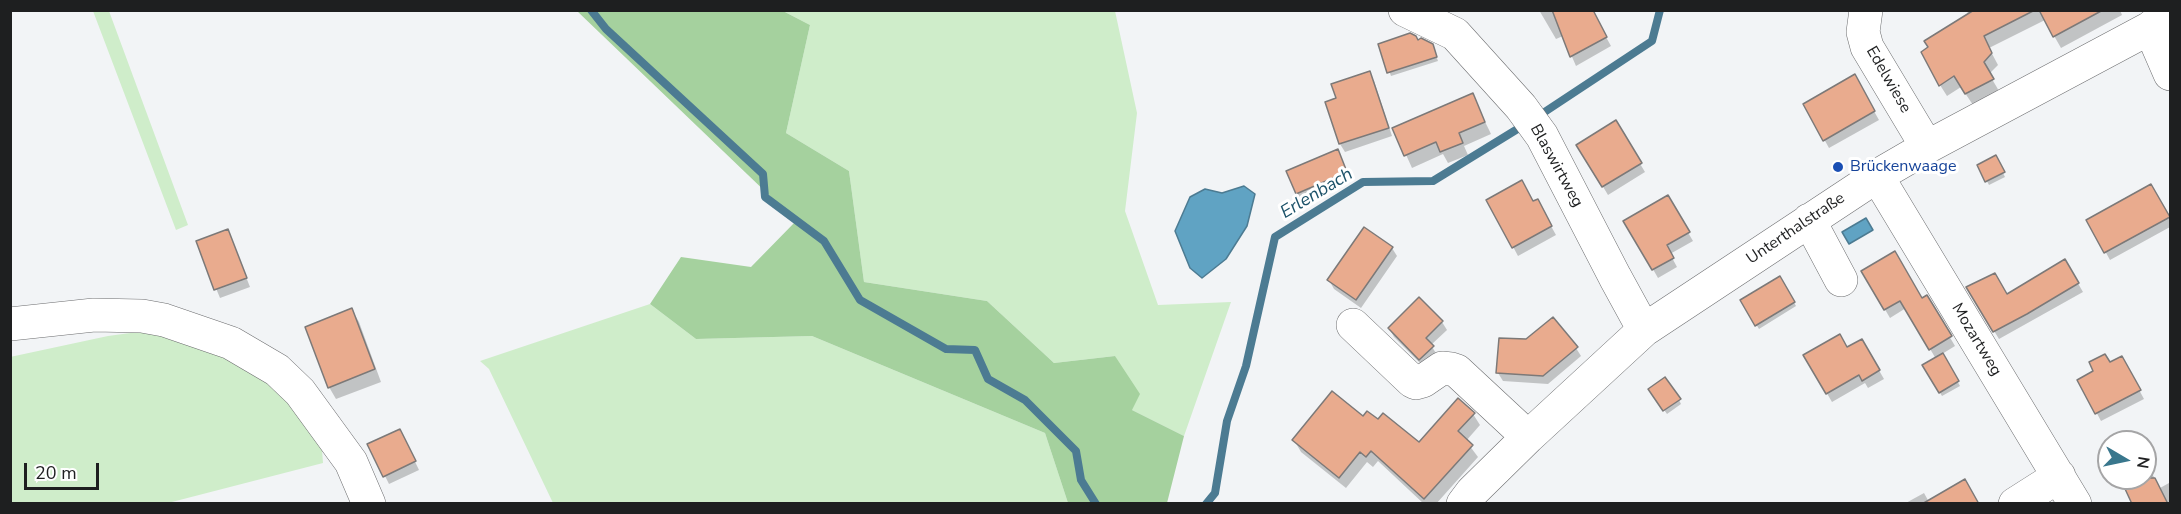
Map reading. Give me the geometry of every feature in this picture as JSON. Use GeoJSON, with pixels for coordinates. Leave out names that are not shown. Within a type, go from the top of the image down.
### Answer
{"type":"FeatureCollection","features":[{"type":"Feature","properties":{"kind":"street","name":"Blaswirtweg"},"geometry":{"type":"LineString","coordinates":[[1405,10],[1455,34],[1521,107],[1542,136],[1644,330]]}},
{"type":"Feature","properties":{"kind":"street","name":"Edelwiese"},"geometry":{"type":"LineString","coordinates":[[1866,10],[1863,16],[1863,32],[1867,47],[1927,147]]}},
{"type":"Feature","properties":{"kind":"street","name":"Unterthalstraße"},"geometry":{"type":"LineString","coordinates":[[1463,504],[1472,492],[1528,437],[1644,330],[1877,176],[2160,20]]}},
{"type":"Feature","properties":{"kind":"street"},"geometry":{"type":"LineString","coordinates":[[2160,20],[2170,74]]}},
{"type":"Feature","properties":{"kind":"street","name":"Mozartweg"},"geometry":{"type":"LineString","coordinates":[[1877,176],[2067,490]]}},
{"type":"Feature","properties":{"kind":"street"},"geometry":{"type":"LineString","coordinates":[[1809,220],[1840,280]]}},
{"type":"Feature","properties":{"kind":"street"},"geometry":{"type":"LineString","coordinates":[[10,324],[94,315],[142,316],[164,320],[231,343],[277,370],[300,392],[351,462],[369,504]]}},
{"type":"Feature","properties":{"kind":"street"},"geometry":{"type":"LineString","coordinates":[[1353,325],[1412,381],[1423,381],[1442,368],[1457,371],[1528,437]]}},
{"type":"Feature","properties":{"kind":"street"},"geometry":{"type":"LineString","coordinates":[[2015,504],[2067,490]]}},
{"type":"Feature","properties":{"kind":"green space"},"geometry":{"type":"Polygon","coordinates":[[[93,11],[109,11],[188,225],[176,230],[93,11]]]}},
{"type":"Feature","properties":{"kind":"green space"},"geometry":{"type":"Polygon","coordinates":[[[577,11],[783,11],[810,25],[786,133],[849,171],[864,282],[987,301],[1054,363],[1115,356],[1140,394],[1132,410],[1184,436],[1167,503],[1068,503],[1045,433],[812,336],[696,339],[650,304],[681,257],[751,267],[796,221],[577,11]]]}},
{"type":"Feature","properties":{"kind":"green space"},"geometry":{"type":"Polygon","coordinates":[[[783,11],[1115,11],[1137,113],[1125,211],[1158,305],[1231,302],[1184,436],[1132,410],[1115,356],[1054,363],[987,301],[864,282],[849,171],[786,133],[810,25],[783,11]]]}},
{"type":"Feature","properties":{"kind":"green space"},"geometry":{"type":"Polygon","coordinates":[[[650,304],[696,339],[812,336],[1045,433],[1068,503],[553,503],[489,369],[480,361],[650,304]]]}},
{"type":"Feature","properties":{"kind":"green space"},"geometry":{"type":"Polygon","coordinates":[[[160,329],[219,342],[284,385],[321,437],[323,463],[168,503],[11,503],[10,357],[108,336],[160,329]]]}},
{"type":"Feature","properties":{"kind":"water"},"geometry":{"type":"Polygon","coordinates":[[[1244,186],[1255,194],[1247,226],[1226,259],[1202,278],[1190,268],[1175,231],[1190,197],[1205,189],[1222,193],[1244,186]]]}},
{"type":"Feature","properties":{"kind":"water"},"geometry":{"type":"Polygon","coordinates":[[[1866,218],[1873,230],[1849,244],[1842,232],[1866,218]]]}},
{"type":"Feature","properties":{"kind":"building"},"geometry":{"type":"Polygon","coordinates":[[[1552,10],[1593,10],[1607,37],[1570,57],[1552,10]]]}},
{"type":"Feature","properties":{"kind":"building"},"geometry":{"type":"Polygon","coordinates":[[[1974,10],[2035,10],[1984,36],[1992,53],[1984,62],[1994,79],[1965,94],[1954,76],[1939,86],[1921,52],[1928,47],[1924,41],[1974,10]]]}},
{"type":"Feature","properties":{"kind":"building"},"geometry":{"type":"Polygon","coordinates":[[[2039,10],[2103,10],[2053,37],[2039,10]]]}},
{"type":"Feature","properties":{"kind":"building"},"geometry":{"type":"Polygon","coordinates":[[[1410,33],[1418,40],[1421,38],[1433,44],[1437,57],[1387,73],[1378,44],[1410,33]]]}},
{"type":"Feature","properties":{"kind":"building"},"geometry":{"type":"Polygon","coordinates":[[[1370,71],[1389,128],[1339,144],[1325,102],[1336,98],[1331,84],[1370,71]]]}},
{"type":"Feature","properties":{"kind":"building"},"geometry":{"type":"Polygon","coordinates":[[[1855,74],[1875,111],[1823,141],[1803,104],[1855,74]]]}},
{"type":"Feature","properties":{"kind":"building"},"geometry":{"type":"Polygon","coordinates":[[[1473,93],[1485,122],[1459,133],[1463,143],[1440,152],[1436,142],[1404,156],[1392,128],[1473,93]]]}},
{"type":"Feature","properties":{"kind":"building"},"geometry":{"type":"Polygon","coordinates":[[[1616,120],[1642,163],[1602,187],[1576,145],[1616,120]]]}},
{"type":"Feature","properties":{"kind":"building"},"geometry":{"type":"Polygon","coordinates":[[[1338,149],[1347,172],[1296,194],[1286,171],[1338,149]]]}},
{"type":"Feature","properties":{"kind":"building"},"geometry":{"type":"Polygon","coordinates":[[[1996,155],[2005,172],[1985,182],[1977,165],[1996,155]]]}},
{"type":"Feature","properties":{"kind":"building"},"geometry":{"type":"Polygon","coordinates":[[[1522,180],[1533,201],[1538,199],[1552,226],[1512,248],[1486,200],[1522,180]]]}},
{"type":"Feature","properties":{"kind":"building"},"geometry":{"type":"Polygon","coordinates":[[[2151,184],[2170,217],[2104,253],[2086,220],[2151,184]]]}},
{"type":"Feature","properties":{"kind":"building"},"geometry":{"type":"Polygon","coordinates":[[[1668,195],[1690,232],[1667,245],[1674,258],[1652,270],[1623,221],[1668,195]]]}},
{"type":"Feature","properties":{"kind":"building"},"geometry":{"type":"Polygon","coordinates":[[[1364,227],[1393,247],[1356,300],[1327,280],[1364,227]]]}},
{"type":"Feature","properties":{"kind":"building"},"geometry":{"type":"Polygon","coordinates":[[[228,229],[247,278],[214,290],[196,241],[228,229]]]}},
{"type":"Feature","properties":{"kind":"building"},"geometry":{"type":"Polygon","coordinates":[[[1895,251],[1922,298],[1927,295],[1952,336],[1929,350],[1900,301],[1884,310],[1861,271],[1895,251]]]}},
{"type":"Feature","properties":{"kind":"building"},"geometry":{"type":"Polygon","coordinates":[[[2065,259],[2079,283],[1993,332],[1966,287],[1995,273],[2007,294],[2065,259]]]}},
{"type":"Feature","properties":{"kind":"building"},"geometry":{"type":"Polygon","coordinates":[[[1780,276],[1795,302],[1755,326],[1740,300],[1780,276]]]}},
{"type":"Feature","properties":{"kind":"building"},"geometry":{"type":"Polygon","coordinates":[[[1419,297],[1443,321],[1426,338],[1434,346],[1419,360],[1388,328],[1419,297]]]}},
{"type":"Feature","properties":{"kind":"building"},"geometry":{"type":"Polygon","coordinates":[[[352,308],[375,369],[328,388],[305,327],[352,308]]]}},
{"type":"Feature","properties":{"kind":"building"},"geometry":{"type":"Polygon","coordinates":[[[1553,317],[1578,347],[1543,376],[1496,373],[1499,338],[1526,339],[1553,317]]]}},
{"type":"Feature","properties":{"kind":"building"},"geometry":{"type":"Polygon","coordinates":[[[1840,334],[1847,347],[1862,339],[1880,370],[1862,381],[1859,375],[1826,394],[1803,355],[1840,334]]]}},
{"type":"Feature","properties":{"kind":"building"},"geometry":{"type":"Polygon","coordinates":[[[1943,353],[1959,381],[1939,393],[1922,365],[1943,353]]]}},
{"type":"Feature","properties":{"kind":"building"},"geometry":{"type":"Polygon","coordinates":[[[2105,354],[2110,362],[2122,356],[2141,390],[2095,414],[2077,380],[2093,371],[2089,362],[2105,354]]]}},
{"type":"Feature","properties":{"kind":"building"},"geometry":{"type":"Polygon","coordinates":[[[1665,377],[1681,399],[1663,411],[1648,389],[1665,377]]]}},
{"type":"Feature","properties":{"kind":"building"},"geometry":{"type":"Polygon","coordinates":[[[1332,391],[1363,416],[1367,411],[1378,419],[1383,413],[1419,442],[1458,398],[1475,413],[1458,431],[1473,445],[1424,499],[1371,451],[1366,457],[1360,452],[1339,478],[1292,440],[1332,391]]]}},
{"type":"Feature","properties":{"kind":"building"},"geometry":{"type":"Polygon","coordinates":[[[400,429],[416,461],[383,477],[367,444],[400,429]]]}},
{"type":"Feature","properties":{"kind":"building"},"geometry":{"type":"Polygon","coordinates":[[[1965,479],[1979,504],[1922,504],[1965,479]]]}},
{"type":"Feature","properties":{"kind":"building"},"geometry":{"type":"Polygon","coordinates":[[[2157,482],[2168,504],[2132,504],[2126,490],[2157,490],[2157,482]]]}},
{"type":"Feature","properties":{"kind":"waterway"},"geometry":{"type":"LineString","coordinates":[[591,10],[606,29],[763,174],[765,197],[824,241],[860,300],[946,349],[975,350],[988,379],[1025,400],[1076,451],[1081,480],[1096,504]]}},
{"type":"Feature","properties":{"kind":"waterway","name":"Erlenbach"},"geometry":{"type":"LineString","coordinates":[[1537,117],[1652,41],[1660,10]]}},
{"type":"Feature","properties":{"kind":"waterway","name":"Erlenbach"},"geometry":{"type":"LineString","coordinates":[[1206,504],[1215,493],[1227,421],[1246,366],[1275,237],[1363,182],[1433,181],[1524,125]]}},
{"type":"Feature","properties":{"kind":"place","name":"Brückenwaage"},"geometry":{"type":"Point","coordinates":[1838,167]}}]}
